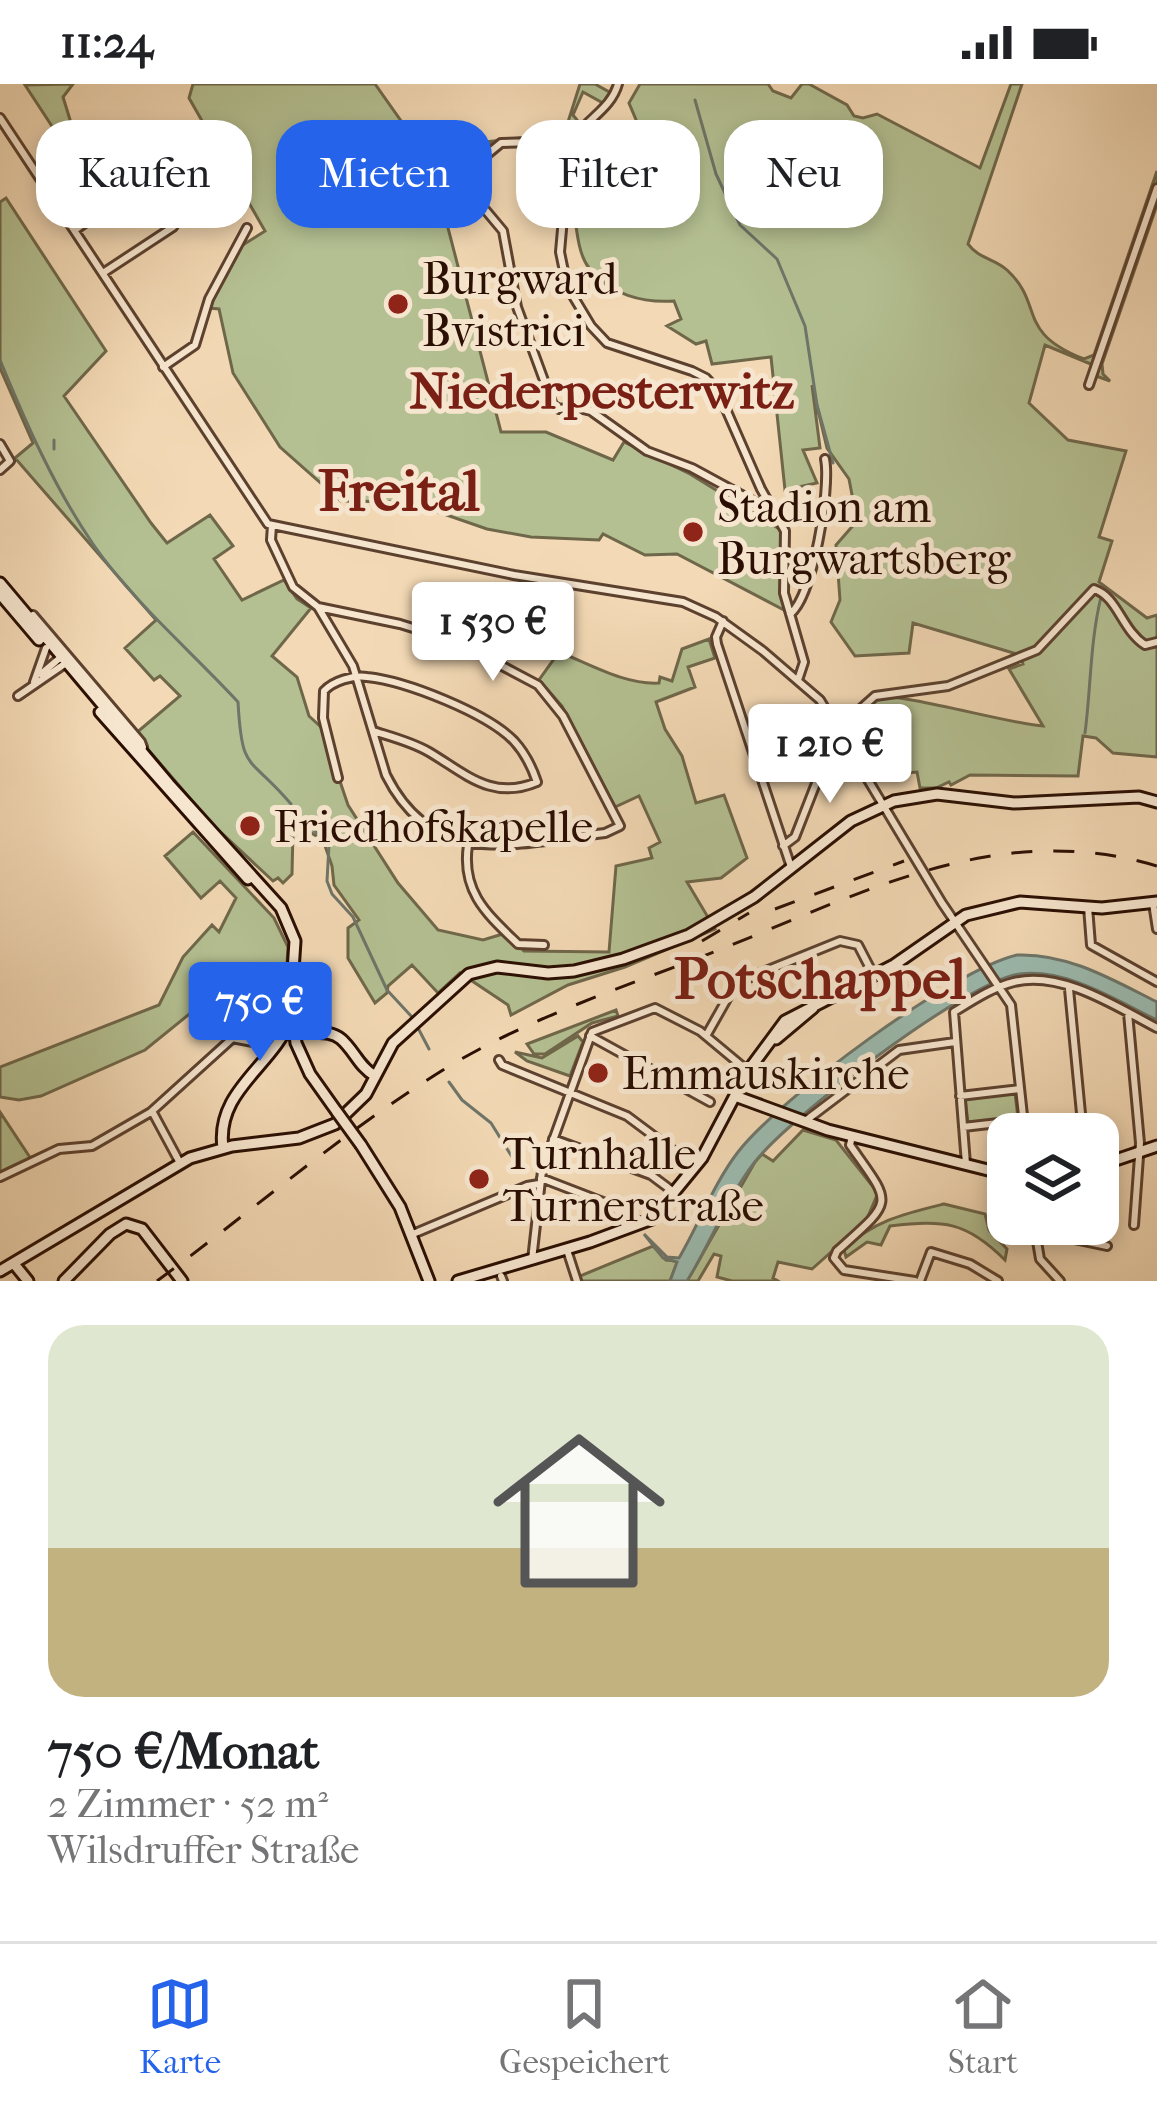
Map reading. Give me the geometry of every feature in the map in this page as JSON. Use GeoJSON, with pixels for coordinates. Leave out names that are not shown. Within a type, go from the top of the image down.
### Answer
{"type":"FeatureCollection","features":[{"type":"Feature","properties":{"kind":"main road"},"geometry":{"type":"LineString","coordinates":[[0,580],[137,752],[281,908],[295,947],[292,1021],[299,1052],[395,1197],[429,1281]]}},
{"type":"Feature","properties":{"kind":"main road"},"geometry":{"type":"LineString","coordinates":[[0,594],[62,662]]}},
{"type":"Feature","properties":{"kind":"main road"},"geometry":{"type":"LineString","coordinates":[[7,1269],[180,1163],[227,1147],[324,1130],[357,1105],[399,1036],[469,974],[497,968],[557,973],[623,959],[713,924],[840,828],[884,804],[937,794],[1014,802],[1131,797],[1157,802]]}},
{"type":"Feature","properties":{"kind":"main road"},"geometry":{"type":"LineString","coordinates":[[458,1281],[652,1219],[696,1167],[748,1071],[785,1021],[905,959],[976,910],[1003,903],[1088,908],[1155,902]]}},
{"type":"Feature","properties":{"kind":"main road"},"geometry":{"type":"LineString","coordinates":[[292,1021],[305,1034],[333,1034],[368,1072],[377,1072]]}},
{"type":"Feature","properties":{"kind":"main road"},"geometry":{"type":"LineString","coordinates":[[227,1147],[222,1133],[232,1105],[253,1068],[278,1046],[292,1021]]}},
{"type":"Feature","properties":{"kind":"main road"},"geometry":{"type":"LineString","coordinates":[[299,1052],[319,1033]]}},
{"type":"Feature","properties":{"kind":"main road"},"geometry":{"type":"LineString","coordinates":[[278,1046],[288,1044],[299,1052]]}},
{"type":"Feature","properties":{"kind":"main road"},"geometry":{"type":"LineString","coordinates":[[735,1096],[800,1121],[987,1171]]}},
{"type":"Feature","properties":{"kind":"main road"},"geometry":{"type":"LineString","coordinates":[[1119,1158],[1157,1145]]}},
{"type":"Feature","properties":{"kind":"main road"},"geometry":{"type":"LineString","coordinates":[[64,1281],[126,1224],[142,1229],[182,1281]]}},
{"type":"Feature","properties":{"kind":"main road"},"geometry":{"type":"LineString","coordinates":[[7,1269],[16,1281]]}},
{"type":"Feature","properties":{"kind":"main road"},"geometry":{"type":"LineString","coordinates":[[7,1269],[28,1281]]}},
{"type":"Feature","properties":{"kind":"street"},"geometry":{"type":"LineString","coordinates":[[593,120],[612,101],[618,84]]}},
{"type":"Feature","properties":{"kind":"street"},"geometry":{"type":"LineString","coordinates":[[0,118],[255,510],[272,525],[514,575],[683,602],[723,621],[820,700],[1011,1005],[1023,1113]]}},
{"type":"Feature","properties":{"kind":"street"},"geometry":{"type":"LineString","coordinates":[[516,143],[501,143],[478,162],[467,188],[503,231],[517,307],[555,407],[591,412],[647,451],[692,468],[775,512]]}},
{"type":"Feature","properties":{"kind":"street"},"geometry":{"type":"LineString","coordinates":[[75,230],[163,173],[173,175],[194,195],[173,227],[103,273]]}},
{"type":"Feature","properties":{"kind":"street"},"geometry":{"type":"LineString","coordinates":[[1089,385],[1157,188]]}},
{"type":"Feature","properties":{"kind":"street"},"geometry":{"type":"LineString","coordinates":[[163,367],[195,345],[209,298],[247,228]]}},
{"type":"Feature","properties":{"kind":"street"},"geometry":{"type":"LineString","coordinates":[[562,228],[562,272],[591,326],[616,349],[706,378],[718,391],[786,536],[783,586],[804,661],[797,680]]}},
{"type":"Feature","properties":{"kind":"street"},"geometry":{"type":"LineString","coordinates":[[0,444],[10,461],[0,470]]}},
{"type":"Feature","properties":{"kind":"street"},"geometry":{"type":"LineString","coordinates":[[790,614],[799,606],[807,584],[826,488],[825,459]]}},
{"type":"Feature","properties":{"kind":"street"},"geometry":{"type":"LineString","coordinates":[[272,525],[271,540],[293,587],[318,607],[357,677],[394,791],[418,818],[449,839],[491,847],[604,833],[620,826],[563,716],[538,685],[455,641],[318,607]]}},
{"type":"Feature","properties":{"kind":"street"},"geometry":{"type":"LineString","coordinates":[[0,580],[143,745],[137,752]]}},
{"type":"Feature","properties":{"kind":"street"},"geometry":{"type":"LineString","coordinates":[[783,846],[795,837],[837,730],[874,696],[935,690],[1036,650],[1094,589],[1108,595],[1124,626],[1139,642],[1149,646],[1157,642]]}},
{"type":"Feature","properties":{"kind":"street"},"geometry":{"type":"LineString","coordinates":[[723,621],[717,644],[783,846],[794,866]]}},
{"type":"Feature","properties":{"kind":"street"},"geometry":{"type":"LineString","coordinates":[[32,684],[46,648]]}},
{"type":"Feature","properties":{"kind":"street"},"geometry":{"type":"LineString","coordinates":[[38,676],[62,662]]}},
{"type":"Feature","properties":{"kind":"street"},"geometry":{"type":"LineString","coordinates":[[18,696],[62,662]]}},
{"type":"Feature","properties":{"kind":"street"},"geometry":{"type":"LineString","coordinates":[[338,778],[327,740],[323,695],[332,683],[357,677],[425,694],[492,724],[514,741],[537,782],[524,788],[487,787],[425,749],[373,731]]}},
{"type":"Feature","properties":{"kind":"street"},"geometry":{"type":"LineString","coordinates":[[468,845],[467,881],[476,900],[518,944],[544,945]]}},
{"type":"Feature","properties":{"kind":"street"},"geometry":{"type":"LineString","coordinates":[[1155,902],[1157,929]]}},
{"type":"Feature","properties":{"kind":"street"},"geometry":{"type":"LineString","coordinates":[[1088,908],[1091,945],[1157,982]]}},
{"type":"Feature","properties":{"kind":"street"},"geometry":{"type":"LineString","coordinates":[[706,1036],[736,983],[840,941],[853,942],[873,973]]}},
{"type":"Feature","properties":{"kind":"street"},"geometry":{"type":"LineString","coordinates":[[965,1167],[954,1012],[998,984],[1038,980],[1070,987],[1157,1028]]}},
{"type":"Feature","properties":{"kind":"street"},"geometry":{"type":"LineString","coordinates":[[1070,987],[1081,1113]]}},
{"type":"Feature","properties":{"kind":"street"},"geometry":{"type":"LineString","coordinates":[[532,1260],[540,1181],[590,1036],[655,1008],[706,1036],[748,1071]]}},
{"type":"Feature","properties":{"kind":"street"},"geometry":{"type":"LineString","coordinates":[[1128,1013],[1140,1150],[1134,1225]]}},
{"type":"Feature","properties":{"kind":"street"},"geometry":{"type":"LineString","coordinates":[[0,1177],[58,1149],[92,1146],[152,1112],[232,1038],[256,1028],[265,1036],[257,1043],[232,1038]]}},
{"type":"Feature","properties":{"kind":"street"},"geometry":{"type":"LineString","coordinates":[[590,1036],[710,1102]]}},
{"type":"Feature","properties":{"kind":"street"},"geometry":{"type":"LineString","coordinates":[[800,1121],[899,1050],[955,1042]]}},
{"type":"Feature","properties":{"kind":"street"},"geometry":{"type":"LineString","coordinates":[[499,1060],[627,1116],[696,1167]]}},
{"type":"Feature","properties":{"kind":"street"},"geometry":{"type":"LineString","coordinates":[[960,1096],[1020,1089]]}},
{"type":"Feature","properties":{"kind":"street"},"geometry":{"type":"LineString","coordinates":[[152,1112],[180,1163]]}},
{"type":"Feature","properties":{"kind":"street"},"geometry":{"type":"LineString","coordinates":[[963,1127],[987,1124]]}},
{"type":"Feature","properties":{"kind":"street"},"geometry":{"type":"LineString","coordinates":[[852,1136],[850,1145],[883,1194],[875,1214],[837,1251],[834,1258],[844,1270],[917,1281],[931,1252],[969,1263],[998,1281]]}},
{"type":"Feature","properties":{"kind":"street"},"geometry":{"type":"LineString","coordinates":[[553,1138],[654,1177],[676,1194]]}},
{"type":"Feature","properties":{"kind":"street"},"geometry":{"type":"LineString","coordinates":[[413,1234],[540,1181],[617,1209],[626,1228]]}},
{"type":"Feature","properties":{"kind":"street"},"geometry":{"type":"LineString","coordinates":[[1038,1245],[1040,1259],[1060,1281]]}},
{"type":"Feature","properties":{"kind":"street"},"geometry":{"type":"LineString","coordinates":[[1102,1245],[1107,1246]]}},
{"type":"Feature","properties":{"kind":"street"},"geometry":{"type":"LineString","coordinates":[[566,1250],[577,1281]]}},
{"type":"Feature","properties":{"kind":"green space"},"geometry":{"type":"Polygon","coordinates":[[[73,84],[63,97],[70,120],[48,120],[25,85],[73,84]]]}},
{"type":"Feature","properties":{"kind":"green space"},"geometry":{"type":"Polygon","coordinates":[[[193,84],[375,84],[400,120],[276,120],[276,228],[448,228],[501,432],[546,432],[613,460],[624,442],[690,474],[781,530],[784,610],[677,554],[645,555],[603,534],[599,540],[531,537],[487,529],[409,502],[341,501],[280,447],[233,373],[219,309],[208,308],[238,248],[265,231],[252,208],[252,120],[202,120],[189,98],[193,84]]]}},
{"type":"Feature","properties":{"kind":"green space"},"geometry":{"type":"Polygon","coordinates":[[[580,84],[595,84],[611,93],[603,103],[583,92],[573,115],[577,120],[569,120],[580,84]]]}},
{"type":"Feature","properties":{"kind":"green space"},"geometry":{"type":"Polygon","coordinates":[[[640,84],[768,84],[791,98],[802,84],[809,84],[847,105],[854,116],[877,114],[980,168],[1011,84],[1022,84],[968,244],[1018,283],[1048,339],[1084,359],[1094,355],[1157,171],[1157,205],[1102,364],[1110,381],[1096,376],[1098,367],[1045,345],[1029,403],[1068,440],[1126,451],[1099,537],[1112,541],[1099,582],[1147,618],[1157,615],[1157,757],[1113,753],[1096,738],[1083,736],[1078,776],[970,775],[951,785],[920,788],[917,772],[905,773],[877,759],[867,767],[856,750],[864,742],[856,736],[859,724],[851,723],[879,698],[907,699],[1043,726],[1009,669],[1023,664],[1020,655],[913,623],[909,653],[855,656],[831,622],[840,600],[836,545],[857,521],[849,479],[827,448],[812,385],[820,448],[803,450],[817,483],[785,490],[771,357],[712,364],[706,341],[696,344],[667,326],[681,319],[674,301],[639,299],[617,291],[585,262],[576,228],[700,228],[700,120],[636,120],[629,103],[640,84]]]}},
{"type":"Feature","properties":{"kind":"green space"},"geometry":{"type":"Polygon","coordinates":[[[6,198],[106,351],[64,396],[151,523],[167,543],[210,515],[233,546],[214,559],[242,600],[284,580],[297,599],[311,608],[272,656],[297,677],[309,716],[322,728],[348,805],[398,883],[438,930],[483,940],[506,933],[524,951],[609,952],[616,866],[652,858],[649,848],[660,842],[639,796],[615,807],[562,706],[539,680],[559,652],[633,681],[659,683],[660,677],[672,681],[682,649],[709,639],[715,658],[688,667],[695,687],[656,702],[665,729],[682,756],[696,803],[724,795],[747,858],[721,878],[687,882],[715,929],[568,985],[511,1015],[508,1005],[460,973],[438,993],[412,965],[375,1003],[348,958],[348,928],[359,920],[334,885],[323,840],[308,831],[293,831],[292,874],[283,883],[278,878],[273,881],[211,823],[135,734],[180,696],[160,676],[154,680],[125,648],[156,620],[15,458],[33,443],[0,368],[0,202],[6,198]]]}},
{"type":"Feature","properties":{"kind":"green space"},"geometry":{"type":"Polygon","coordinates":[[[193,832],[274,918],[288,947],[286,980],[253,993],[244,977],[145,1050],[41,1096],[0,1097],[0,1067],[159,1005],[183,957],[212,925],[219,932],[236,898],[220,881],[201,898],[165,856],[193,832]]]}},
{"type":"Feature","properties":{"kind":"green space"},"geometry":{"type":"Polygon","coordinates":[[[616,1010],[618,1016],[592,1023],[545,1054],[534,1054],[527,1044],[616,1010]]]}},
{"type":"Feature","properties":{"kind":"green space"},"geometry":{"type":"Polygon","coordinates":[[[578,1036],[583,1042],[570,1076],[515,1052],[542,1058],[578,1036]]]}},
{"type":"Feature","properties":{"kind":"green space"},"geometry":{"type":"Polygon","coordinates":[[[1015,1093],[1017,1113],[987,1113],[987,1121],[968,1123],[965,1098],[1015,1093]]]}},
{"type":"Feature","properties":{"kind":"green space"},"geometry":{"type":"Polygon","coordinates":[[[0,1112],[31,1159],[0,1175],[0,1112]]]}},
{"type":"Feature","properties":{"kind":"green space"},"geometry":{"type":"Polygon","coordinates":[[[803,1130],[836,1140],[878,1193],[866,1221],[812,1269],[778,1262],[773,1278],[778,1281],[717,1277],[721,1256],[714,1254],[698,1281],[687,1281],[755,1162],[762,1154],[773,1161],[803,1130]]]}},
{"type":"Feature","properties":{"kind":"green space"},"geometry":{"type":"Polygon","coordinates":[[[944,1204],[985,1214],[987,1245],[953,1226],[890,1226],[881,1245],[867,1242],[846,1257],[844,1250],[855,1240],[903,1215],[944,1204]]]}},
{"type":"Feature","properties":{"kind":"green space"},"geometry":{"type":"Polygon","coordinates":[[[987,1245],[1003,1245],[1005,1260],[987,1245]]]}},
{"type":"Feature","properties":{"kind":"green space"},"geometry":{"type":"Polygon","coordinates":[[[653,1246],[666,1260],[678,1261],[670,1281],[582,1281],[580,1276],[653,1246]]]}},
{"type":"Feature","properties":{"kind":"shaded area"},"geometry":{"type":"Polygon","coordinates":[[[1017,955],[1054,958],[1107,977],[1157,1002],[1157,1020],[1091,988],[1038,973],[995,982],[961,1000],[880,1054],[773,1142],[744,1177],[687,1281],[670,1281],[677,1262],[663,1258],[644,1234],[667,1257],[679,1258],[729,1164],[790,1101],[911,1010],[1017,955]]]}},
{"type":"Feature","properties":{"kind":"waterway"},"geometry":{"type":"LineString","coordinates":[[695,100],[716,174],[740,225],[777,259],[805,326],[817,405],[833,463]]}},
{"type":"Feature","properties":{"kind":"waterway"},"geometry":{"type":"LineString","coordinates":[[0,360],[53,477],[93,544],[144,606],[238,702],[245,753],[291,804]]}},
{"type":"Feature","properties":{"kind":"waterway"},"geometry":{"type":"LineString","coordinates":[[54,440],[54,449]]}},
{"type":"Feature","properties":{"kind":"waterway"},"geometry":{"type":"LineString","coordinates":[[1085,733],[1101,597]]}},
{"type":"Feature","properties":{"kind":"waterway"},"geometry":{"type":"LineString","coordinates":[[300,817],[329,845],[327,881],[332,894],[353,917],[387,990],[412,1017]]}},
{"type":"Feature","properties":{"kind":"waterway"},"geometry":{"type":"LineString","coordinates":[[418,1028],[429,1049]]}},
{"type":"Feature","properties":{"kind":"waterway"},"geometry":{"type":"LineString","coordinates":[[449,1082],[462,1100],[491,1123],[517,1165]]}},
{"type":"Feature","properties":{"kind":"railway"},"geometry":{"type":"LineString","coordinates":[[157,1281],[406,1094],[475,1051],[578,1004],[850,897],[951,864],[1050,851],[1115,856],[1157,866]]}},
{"type":"Feature","properties":{"kind":"railway"},"geometry":{"type":"LineString","coordinates":[[775,909],[904,861]]}},
{"type":"Feature","properties":{"kind":"railway"},"geometry":{"type":"LineString","coordinates":[[702,941],[749,913]]}},
{"type":"Feature","properties":{"kind":"place","name":"Burgward Bvistrici"},"geometry":{"type":"Point","coordinates":[398,304]}},
{"type":"Feature","properties":{"kind":"place","name":"Stadion am Burgwartsberg"},"geometry":{"type":"Point","coordinates":[693,532]}},
{"type":"Feature","properties":{"kind":"place","name":"Friedhofskapelle"},"geometry":{"type":"Point","coordinates":[250,826]}},
{"type":"Feature","properties":{"kind":"place","name":"Emmauskirche"},"geometry":{"type":"Point","coordinates":[598,1073]}},
{"type":"Feature","properties":{"kind":"place","name":"Turnhalle Turnerstraße"},"geometry":{"type":"Point","coordinates":[479,1179]}},
{"type":"Feature","properties":{"kind":"district","name":"Niederpesterwitz"},"geometry":{"type":"Point","coordinates":[602,390]}},
{"type":"Feature","properties":{"kind":"district","name":"Freital"},"geometry":{"type":"Point","coordinates":[399,490]}},
{"type":"Feature","properties":{"kind":"district","name":"Potschappel"},"geometry":{"type":"Point","coordinates":[820,978]}}]}
